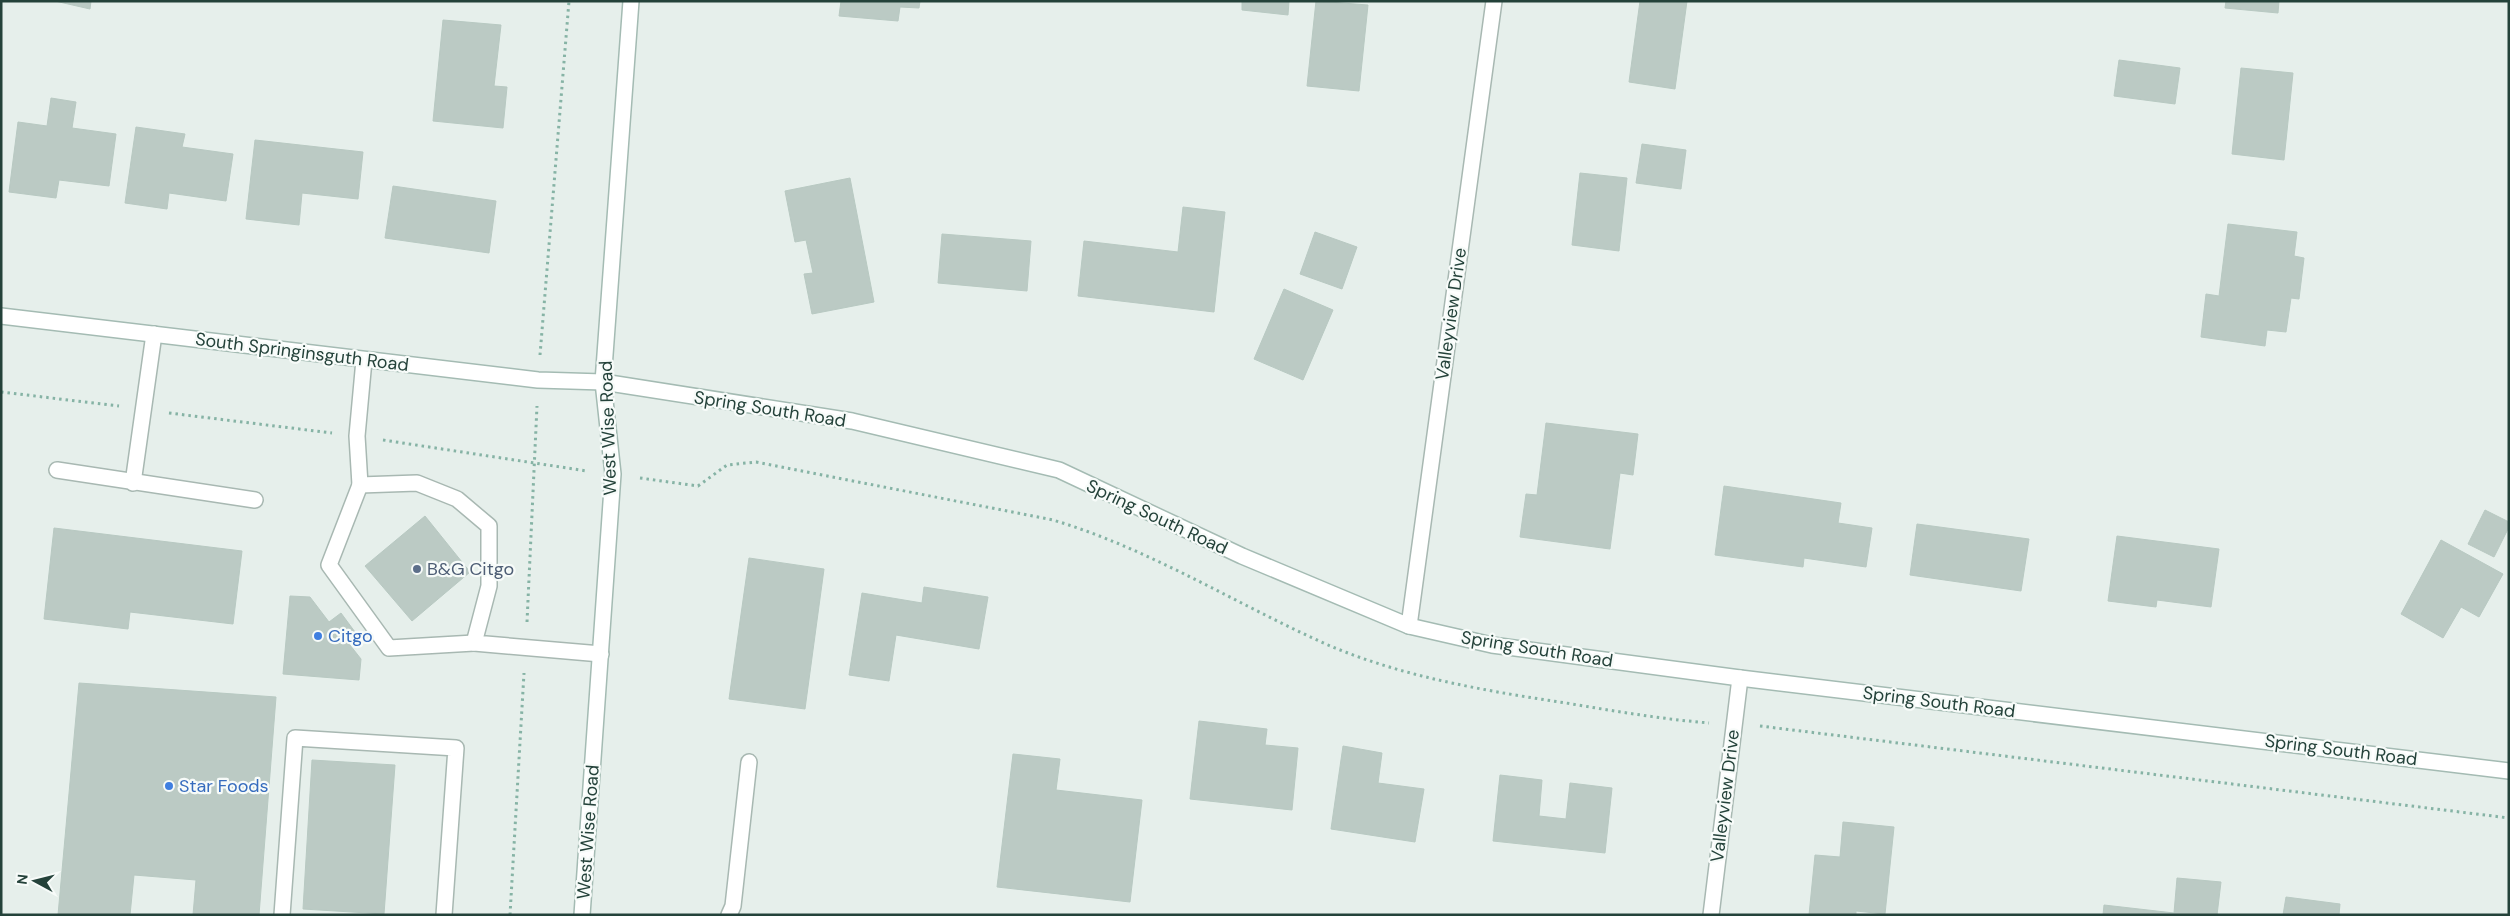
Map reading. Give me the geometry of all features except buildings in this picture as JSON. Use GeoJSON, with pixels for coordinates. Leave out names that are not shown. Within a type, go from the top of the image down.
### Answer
{"type":"FeatureCollection","features":[{"type":"Feature","properties":{"kind":"street","name":"West Wise Road"},"geometry":{"type":"LineString","coordinates":[[582,915],[613,474],[603,382],[631,1]]}},
{"type":"Feature","properties":{"kind":"street","name":"Valleyview Drive"},"geometry":{"type":"LineString","coordinates":[[1409,626],[1494,1]]}},
{"type":"Feature","properties":{"kind":"street","name":"South Springinsguth Road"},"geometry":{"type":"LineString","coordinates":[[1,316],[538,380],[603,382]]}},
{"type":"Feature","properties":{"kind":"street"},"geometry":{"type":"LineString","coordinates":[[133,483],[145,410],[154,334]]}},
{"type":"Feature","properties":{"kind":"street"},"geometry":{"type":"LineString","coordinates":[[364,360],[357,436],[360,485],[329,565],[389,648],[474,643],[601,654]]}},
{"type":"Feature","properties":{"kind":"street","name":"Spring South Road"},"geometry":{"type":"LineString","coordinates":[[603,382],[852,421],[1059,470],[1242,556],[1409,626],[1492,645],[1740,678],[2509,771]]}},
{"type":"Feature","properties":{"kind":"street"},"geometry":{"type":"LineString","coordinates":[[57,470],[255,500]]}},
{"type":"Feature","properties":{"kind":"street"},"geometry":{"type":"LineString","coordinates":[[360,485],[417,484],[456,499],[489,526],[489,586],[474,643]]}},
{"type":"Feature","properties":{"kind":"street","name":"Valleyview Drive"},"geometry":{"type":"LineString","coordinates":[[1711,915],[1740,678]]}},
{"type":"Feature","properties":{"kind":"street"},"geometry":{"type":"LineString","coordinates":[[282,915],[296,738],[456,748],[444,915]]}},
{"type":"Feature","properties":{"kind":"street"},"geometry":{"type":"LineString","coordinates":[[729,915],[733,906],[749,762]]}},
{"type":"Feature","properties":{"kind":"path"},"geometry":{"type":"LineString","coordinates":[[545,302],[569,1]]}},
{"type":"Feature","properties":{"kind":"path"},"geometry":{"type":"LineString","coordinates":[[1,392],[357,436],[535,464],[510,915]]}},
{"type":"Feature","properties":{"kind":"place","name":"B&G Citgo"},"geometry":{"type":"Point","coordinates":[417,569]}},
{"type":"Feature","properties":{"kind":"place","name":"Citgo"},"geometry":{"type":"Point","coordinates":[318,636]}},
{"type":"Feature","properties":{"kind":"place","name":"Star Foods"},"geometry":{"type":"Point","coordinates":[169,786]}}]}
